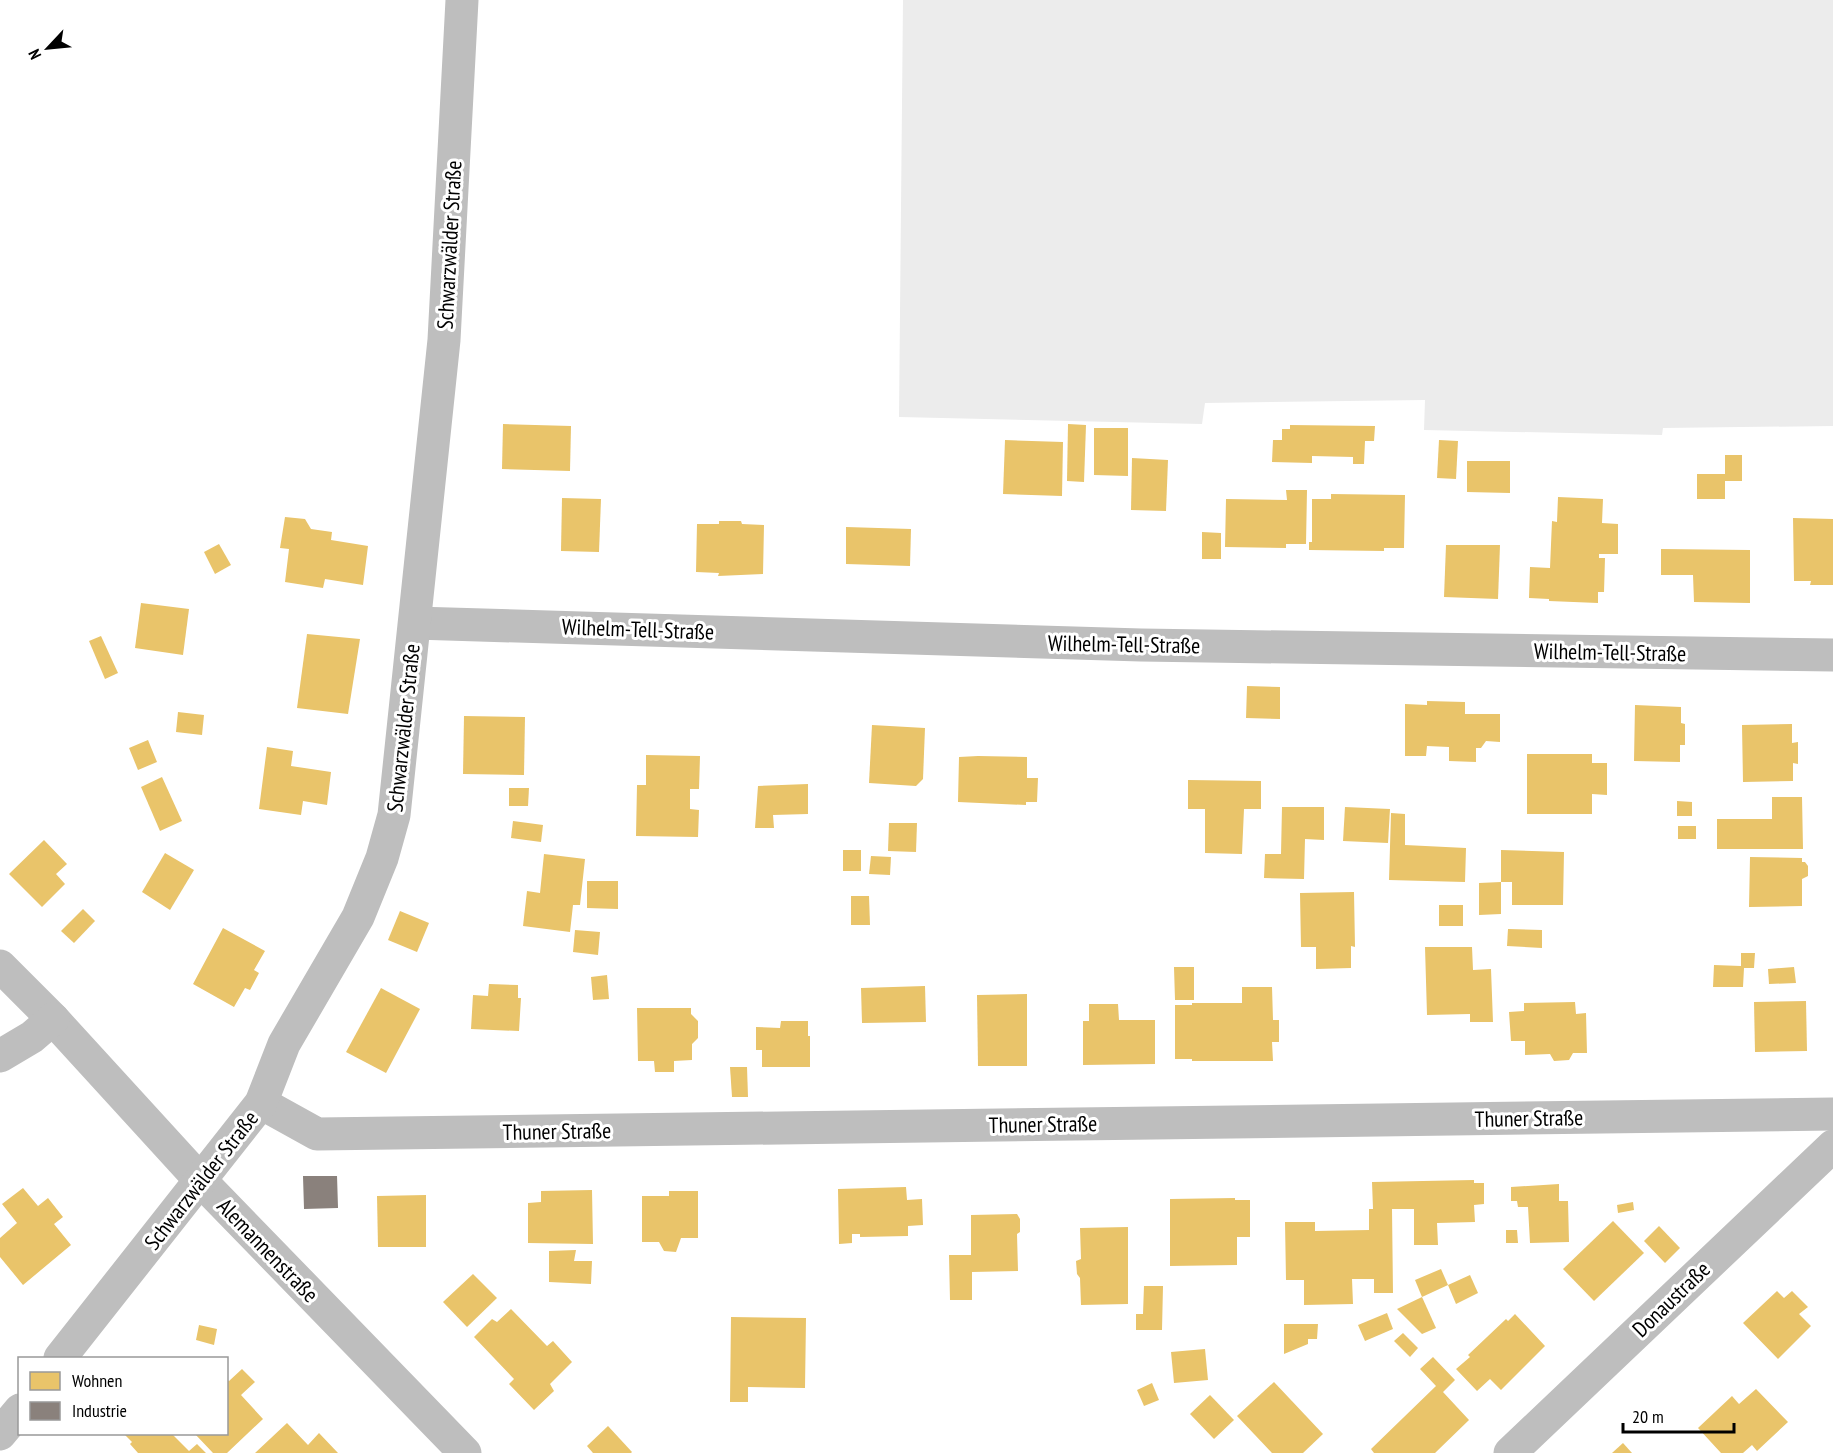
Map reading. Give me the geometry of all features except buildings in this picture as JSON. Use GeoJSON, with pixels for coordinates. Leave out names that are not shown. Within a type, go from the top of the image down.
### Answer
{"type":"FeatureCollection","features":[{"type":"Feature","properties":{"kind":"street","name":"Schwarzwälder Straße"},"geometry":{"type":"LineString","coordinates":[[62,1357],[261,1103],[284,1044],[358,917],[382,858],[394,815],[444,340],[462,0]]}},
{"type":"Feature","properties":{"kind":"street","name":"Wilhelm-Tell-Straße"},"geometry":{"type":"LineString","coordinates":[[415,623],[1141,645],[1833,656]]}},
{"type":"Feature","properties":{"kind":"street","name":"Alemannenstraße"},"geometry":{"type":"LineString","coordinates":[[0,966],[53,1019],[201,1181],[465,1453]]}},
{"type":"Feature","properties":{"kind":"street"},"geometry":{"type":"LineString","coordinates":[[0,1056],[32,1037],[53,1019]]}},
{"type":"Feature","properties":{"kind":"street","name":"Thuner Straße"},"geometry":{"type":"LineString","coordinates":[[261,1103],[317,1134],[1833,1114]]}},
{"type":"Feature","properties":{"kind":"street","name":"Donaustraße"},"geometry":{"type":"LineString","coordinates":[[1510,1453],[1833,1146]]}},
{"type":"Feature","properties":{"kind":"street"},"geometry":{"type":"LineString","coordinates":[[0,1434],[18,1412]]}},
{"type":"Feature","properties":{"kind":"shaded area"},"geometry":{"type":"Polygon","coordinates":[[[903,0],[1833,0],[1833,426],[1663,428],[1662,435],[1424,430],[1425,400],[1205,403],[1202,424],[899,417],[903,0]]]}}]}
